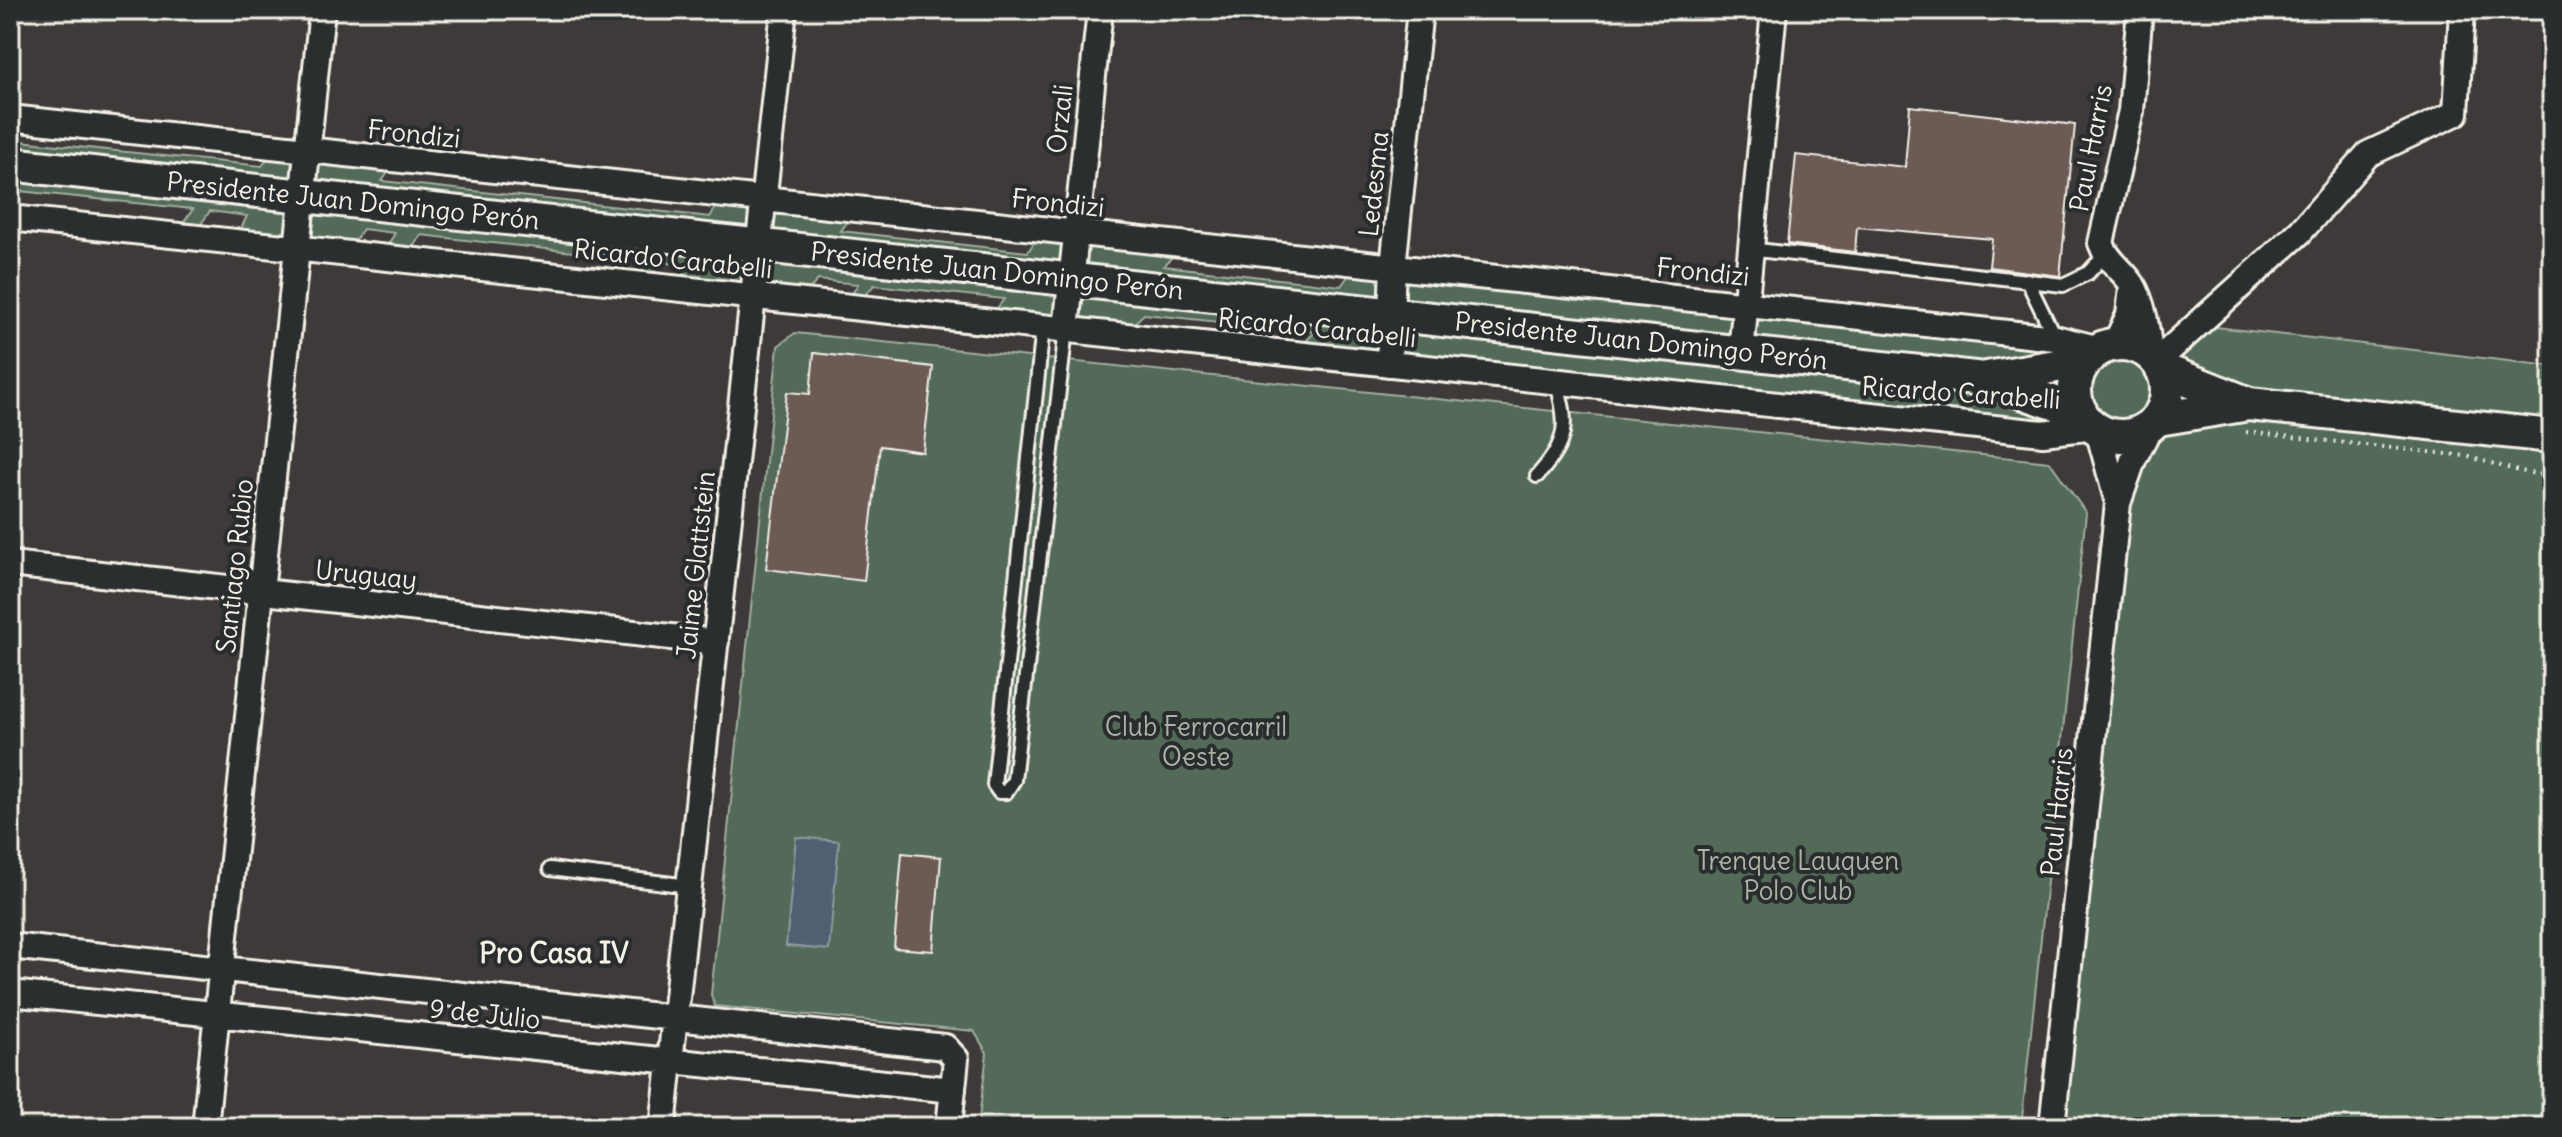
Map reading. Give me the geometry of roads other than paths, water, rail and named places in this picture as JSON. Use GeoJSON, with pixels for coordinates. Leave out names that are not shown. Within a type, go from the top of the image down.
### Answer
{"type":"FeatureCollection","features":[{"type":"Feature","properties":{"kind":"main road","name":"Presidente Juan Domingo Perón"},"geometry":{"type":"LineString","coordinates":[[10,164],[1984,379],[2091,423]]}},
{"type":"Feature","properties":{"kind":"main road"},"geometry":{"type":"LineString","coordinates":[[2157,361],[2168,395],[2154,423],[2138,434],[2124,437],[2091,423],[2076,400],[2075,386],[2100,351],[2128,344],[2157,361],[2246,418]]}},
{"type":"Feature","properties":{"kind":"main road","name":"Presidente Juan Domingo Perón"},"geometry":{"type":"LineString","coordinates":[[1984,379],[2100,351]]}},
{"type":"Feature","properties":{"kind":"main road"},"geometry":{"type":"LineString","coordinates":[[2154,423],[2246,418],[2552,436]]}},
{"type":"Feature","properties":{"kind":"street","name":"Santiago Rubio"},"geometry":{"type":"LineString","coordinates":[[205,1127],[322,10]]}},
{"type":"Feature","properties":{"kind":"street","name":"Jaime Glattstein"},"geometry":{"type":"LineString","coordinates":[[663,1127],[784,10]]}},
{"type":"Feature","properties":{"kind":"street","name":"Orzali"},"geometry":{"type":"LineString","coordinates":[[1054,328],[1071,279],[1100,10]]}},
{"type":"Feature","properties":{"kind":"street","name":"Ledesma"},"geometry":{"type":"LineString","coordinates":[[1389,364],[1393,267],[1420,10]]}},
{"type":"Feature","properties":{"kind":"street"},"geometry":{"type":"LineString","coordinates":[[1741,352],[1774,10]]}},
{"type":"Feature","properties":{"kind":"street"},"geometry":{"type":"LineString","coordinates":[[2105,255],[2133,285],[2157,361],[2300,232],[2368,154],[2456,113],[2462,10]]}},
{"type":"Feature","properties":{"kind":"street","name":"Paul Harris"},"geometry":{"type":"LineString","coordinates":[[2105,255],[2101,243],[2131,111],[2132,11]]}},
{"type":"Feature","properties":{"kind":"street","name":"Frondizi"},"geometry":{"type":"LineString","coordinates":[[10,118],[2055,338],[2100,351]]}},
{"type":"Feature","properties":{"kind":"street","name":"Ricardo Carabelli"},"geometry":{"type":"LineString","coordinates":[[10,218],[2043,433],[2091,423]]}},
{"type":"Feature","properties":{"kind":"street"},"geometry":{"type":"LineString","coordinates":[[2100,351],[2129,315],[2133,285]]}},
{"type":"Feature","properties":{"kind":"street","name":"Paul Harris"},"geometry":{"type":"LineString","coordinates":[[2091,423],[2118,503]]}},
{"type":"Feature","properties":{"kind":"street","name":"Paul Harris"},"geometry":{"type":"LineString","coordinates":[[2052,1127],[2118,503],[2133,460],[2154,423]]}},
{"type":"Feature","properties":{"kind":"street","name":"Uruguay"},"geometry":{"type":"LineString","coordinates":[[10,564],[716,642]]}},
{"type":"Feature","properties":{"kind":"street","name":"9 de Julio"},"geometry":{"type":"LineString","coordinates":[[10,946],[945,1047],[956,1059],[953,1090],[10,993]]}},
{"type":"Feature","properties":{"kind":"street"},"geometry":{"type":"LineString","coordinates":[[949,1127],[953,1090]]}},
{"type":"Feature","properties":{"kind":"lane"},"geometry":{"type":"LineString","coordinates":[[1749,249],[2063,285],[2088,273],[2105,255]]}},
{"type":"Feature","properties":{"kind":"lane"},"geometry":{"type":"LineString","coordinates":[[2027,280],[2055,338]]}},
{"type":"Feature","properties":{"kind":"lane"},"geometry":{"type":"LineString","coordinates":[[1054,328],[1014,780],[1006,792],[999,792],[994,785],[1054,328]]}},
{"type":"Feature","properties":{"kind":"lane"},"geometry":{"type":"LineString","coordinates":[[1537,476],[1566,432],[1556,381]]}},
{"type":"Feature","properties":{"kind":"lane"},"geometry":{"type":"LineString","coordinates":[[550,869],[689,886]]}},
{"type":"Feature","properties":{"kind":"water"},"geometry":{"type":"Polygon","coordinates":[[[796,837],[839,841],[829,950],[786,946],[796,837]]]}},
{"type":"Feature","properties":{"kind":"district","name":"Pro Casa IV"},"geometry":{"type":"Point","coordinates":[554,953]}},
{"type":"Feature","properties":{"kind":"park label","name":"Club Ferrocarril Oeste"},"geometry":{"type":"Point","coordinates":[1196,742]}},
{"type":"Feature","properties":{"kind":"park label","name":"Trenque Lauquen Polo Club"},"geometry":{"type":"Point","coordinates":[1798,876]}}]}
